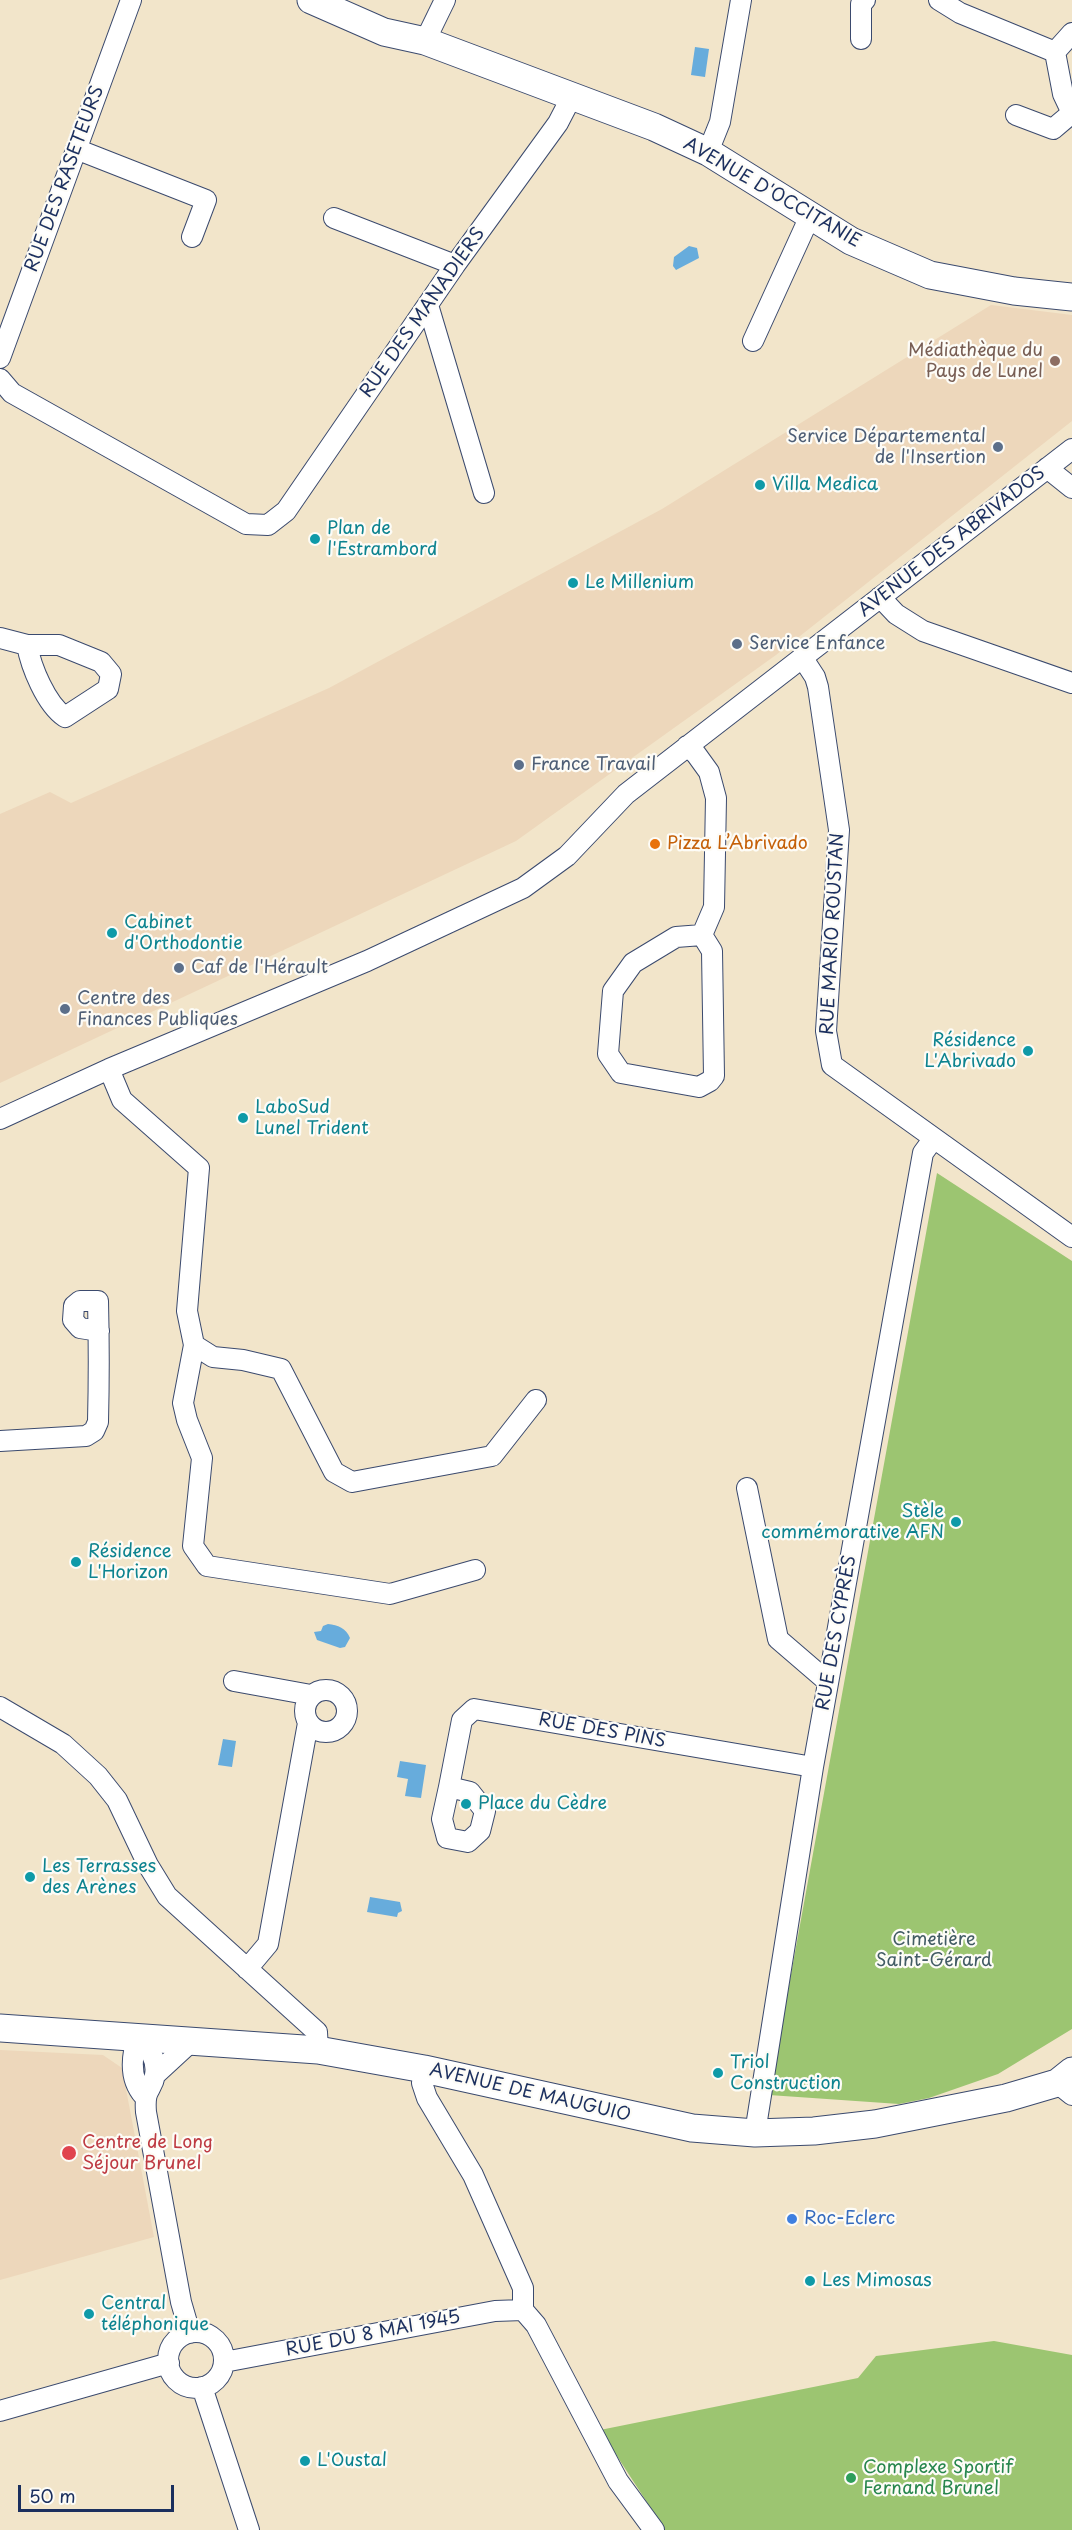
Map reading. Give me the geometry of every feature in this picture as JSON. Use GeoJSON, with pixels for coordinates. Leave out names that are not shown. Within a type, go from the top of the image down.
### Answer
{"type":"FeatureCollection","features":[{"type":"Feature","properties":{"kind":"main road","name":"AVENUE D'OCCITANIE"},"geometry":{"type":"LineString","coordinates":[[311,0],[384,32],[425,41],[654,127],[708,152],[851,242],[930,275],[1014,291],[1072,297]]}},
{"type":"Feature","properties":{"kind":"main road","name":"AVENUE DE MAUGUIO"},"geometry":{"type":"LineString","coordinates":[[0,2028],[318,2050],[424,2069],[692,2128],[755,2133],[814,2131],[875,2124],[1006,2098],[1067,2083]]}},
{"type":"Feature","properties":{"kind":"street","name":"RUE DES RASETEURS"},"geometry":{"type":"LineString","coordinates":[[0,358],[131,0]]}},
{"type":"Feature","properties":{"kind":"street"},"geometry":{"type":"LineString","coordinates":[[425,41],[445,0]]}},
{"type":"Feature","properties":{"kind":"street"},"geometry":{"type":"LineString","coordinates":[[708,152],[720,122],[741,0]]}},
{"type":"Feature","properties":{"kind":"street"},"geometry":{"type":"LineString","coordinates":[[861,39],[861,4],[865,0]]}},
{"type":"Feature","properties":{"kind":"street"},"geometry":{"type":"LineString","coordinates":[[939,0],[960,13],[1055,52]]}},
{"type":"Feature","properties":{"kind":"street"},"geometry":{"type":"LineString","coordinates":[[1055,52],[1072,33]]}},
{"type":"Feature","properties":{"kind":"street"},"geometry":{"type":"LineString","coordinates":[[1016,115],[1053,129],[1072,113],[1063,94],[1055,52]]}},
{"type":"Feature","properties":{"kind":"street","name":"RUE DES MANADIERS"},"geometry":{"type":"LineString","coordinates":[[0,379],[12,393],[246,524],[268,525],[286,511],[455,265],[558,123],[572,96]]}},
{"type":"Feature","properties":{"kind":"street"},"geometry":{"type":"LineString","coordinates":[[76,149],[206,200],[192,237]]}},
{"type":"Feature","properties":{"kind":"street"},"geometry":{"type":"LineString","coordinates":[[753,341],[810,216]]}},
{"type":"Feature","properties":{"kind":"street"},"geometry":{"type":"LineString","coordinates":[[334,218],[455,265]]}},
{"type":"Feature","properties":{"kind":"street"},"geometry":{"type":"LineString","coordinates":[[428,305],[484,493]]}},
{"type":"Feature","properties":{"kind":"street","name":"AVENUE DES ABRIVADOS"},"geometry":{"type":"LineString","coordinates":[[0,1119],[109,1069],[367,961],[523,888],[567,856],[626,794],[1072,449]]}},
{"type":"Feature","properties":{"kind":"street"},"geometry":{"type":"LineString","coordinates":[[1047,468],[1064,484],[1072,488]]}},
{"type":"Feature","properties":{"kind":"street"},"geometry":{"type":"LineString","coordinates":[[880,597],[896,614],[923,631],[1072,683]]}},
{"type":"Feature","properties":{"kind":"street"},"geometry":{"type":"LineString","coordinates":[[0,638],[27,645]]}},
{"type":"Feature","properties":{"kind":"street","name":"RUE MARIO ROUSTAN"},"geometry":{"type":"LineString","coordinates":[[802,657],[819,687],[839,830],[826,1031],[832,1065],[1072,1237]]}},
{"type":"Feature","properties":{"kind":"street"},"geometry":{"type":"LineString","coordinates":[[687,746],[709,772],[716,798],[714,907],[702,934]]}},
{"type":"Feature","properties":{"kind":"street"},"geometry":{"type":"LineString","coordinates":[[702,934],[712,951],[714,1076],[699,1087],[621,1073],[608,1053],[613,991],[633,963],[676,938],[702,934]]}},
{"type":"Feature","properties":{"kind":"street"},"geometry":{"type":"LineString","coordinates":[[109,1069],[122,1100],[200,1168],[187,1311],[194,1346],[183,1403],[202,1458],[193,1546],[207,1566],[390,1594],[475,1569]]}},
{"type":"Feature","properties":{"kind":"street","name":"RUE DES CYPRÈS"},"geometry":{"type":"LineString","coordinates":[[755,2133],[813,1767],[923,1153],[934,1138]]}},
{"type":"Feature","properties":{"kind":"street"},"geometry":{"type":"LineString","coordinates":[[0,1441],[86,1436],[94,1431],[98,1422],[99,1331]]}},
{"type":"Feature","properties":{"kind":"street"},"geometry":{"type":"LineString","coordinates":[[194,1346],[213,1357],[243,1360],[281,1370],[334,1472],[352,1482],[492,1456],[536,1400]]}},
{"type":"Feature","properties":{"kind":"street"},"geometry":{"type":"LineString","coordinates":[[747,1488],[778,1639],[828,1682]]}},
{"type":"Feature","properties":{"kind":"street"},"geometry":{"type":"LineString","coordinates":[[234,1681],[311,1695],[325,1689],[339,1693],[347,1706],[348,1713],[342,1726],[331,1732],[318,1731],[308,1722],[305,1717],[305,1705],[311,1695]]}},
{"type":"Feature","properties":{"kind":"street"},"geometry":{"type":"LineString","coordinates":[[0,1707],[63,1744],[98,1776],[117,1800],[148,1865],[167,1896],[317,2032],[318,2050]]}},
{"type":"Feature","properties":{"kind":"street","name":"RUE DES PINS"},"geometry":{"type":"LineString","coordinates":[[449,1787],[462,1720],[474,1709],[813,1767]]}},
{"type":"Feature","properties":{"kind":"street"},"geometry":{"type":"LineString","coordinates":[[247,1969],[268,1944],[308,1722]]}},
{"type":"Feature","properties":{"kind":"street"},"geometry":{"type":"LineString","coordinates":[[155,2075],[152,2052],[138,2036],[131,2056],[137,2087],[144,2096],[181,2302],[189,2333]]}},
{"type":"Feature","properties":{"kind":"street"},"geometry":{"type":"LineString","coordinates":[[144,2096],[155,2075],[193,2040]]}},
{"type":"Feature","properties":{"kind":"street"},"geometry":{"type":"LineString","coordinates":[[424,2069],[422,2083],[428,2098],[473,2175],[523,2288],[523,2310],[536,2325],[618,2481],[654,2530]]}},
{"type":"Feature","properties":{"kind":"street","name":"RUE DU 8 MAI 1945"},"geometry":{"type":"LineString","coordinates":[[224,2362],[495,2311],[523,2310]]}},
{"type":"Feature","properties":{"kind":"street"},"geometry":{"type":"LineString","coordinates":[[199,2332],[216,2341],[222,2349],[224,2362],[218,2376],[202,2387],[192,2387],[176,2379],[169,2363],[169,2352],[173,2343],[180,2336],[199,2332]]}},
{"type":"Feature","properties":{"kind":"street"},"geometry":{"type":"LineString","coordinates":[[0,2411],[169,2363]]}},
{"type":"Feature","properties":{"kind":"street"},"geometry":{"type":"LineString","coordinates":[[202,2387],[249,2530]]}},
{"type":"Feature","properties":{"kind":"shaded area"},"geometry":{"type":"Polygon","coordinates":[[[991,305],[1072,315],[1072,421],[776,655],[516,841],[0,1083],[0,814],[50,792],[71,803],[329,688],[662,509],[991,305]]]}},
{"type":"Feature","properties":{"kind":"shaded area","name":"Centre de Long Séjour Brunel"},"geometry":{"type":"Polygon","coordinates":[[[0,2050],[103,2055],[122,2068],[154,2237],[0,2280],[0,2050]]]}},
{"type":"Feature","properties":{"kind":"green space","name":"Cimetière Saint-Gérard"},"geometry":{"type":"Polygon","coordinates":[[[937,1173],[1072,1261],[1072,2029],[998,2074],[929,2098],[899,2104],[769,2095],[937,1173]]]}},
{"type":"Feature","properties":{"kind":"green space","name":"Complexe Sportif Fernand Brunel"},"geometry":{"type":"Polygon","coordinates":[[[994,2341],[1072,2355],[1072,2530],[665,2530],[600,2430],[858,2378],[876,2356],[994,2341]]]}},
{"type":"Feature","properties":{"kind":"water"},"geometry":{"type":"Polygon","coordinates":[[[695,47],[709,49],[705,77],[691,75],[695,47]]]}},
{"type":"Feature","properties":{"kind":"water"},"geometry":{"type":"Polygon","coordinates":[[[689,246],[697,248],[699,258],[676,270],[673,266],[674,257],[689,246]]]}},
{"type":"Feature","properties":{"kind":"water"},"geometry":{"type":"Polygon","coordinates":[[[328,1624],[344,1629],[350,1638],[345,1647],[340,1648],[317,1640],[314,1632],[321,1631],[323,1626],[328,1624]]]}},
{"type":"Feature","properties":{"kind":"water"},"geometry":{"type":"Polygon","coordinates":[[[223,1739],[236,1741],[232,1767],[218,1765],[223,1739]]]}},
{"type":"Feature","properties":{"kind":"water"},"geometry":{"type":"Polygon","coordinates":[[[400,1761],[426,1765],[421,1798],[405,1796],[408,1779],[397,1777],[400,1761]]]}},
{"type":"Feature","properties":{"kind":"water"},"geometry":{"type":"Polygon","coordinates":[[[370,1897],[400,1902],[402,1911],[397,1917],[367,1912],[370,1897]]]}},
{"type":"Feature","properties":{"kind":"place","name":"Médiathèque du Pays de Lunel"},"geometry":{"type":"Point","coordinates":[1055,361]}},
{"type":"Feature","properties":{"kind":"place","name":"Service Départemental de l'Insertion"},"geometry":{"type":"Point","coordinates":[998,447]}},
{"type":"Feature","properties":{"kind":"place","name":"Villa Medica"},"geometry":{"type":"Point","coordinates":[760,485]}},
{"type":"Feature","properties":{"kind":"place","name":"Plan de l'Estrambord"},"geometry":{"type":"Point","coordinates":[315,539]}},
{"type":"Feature","properties":{"kind":"place","name":"Le Millenium"},"geometry":{"type":"Point","coordinates":[573,583]}},
{"type":"Feature","properties":{"kind":"place","name":"Service Enfance"},"geometry":{"type":"Point","coordinates":[737,644]}},
{"type":"Feature","properties":{"kind":"place","name":"France Travail"},"geometry":{"type":"Point","coordinates":[519,765]}},
{"type":"Feature","properties":{"kind":"place","name":"Pizza L’Abrivado"},"geometry":{"type":"Point","coordinates":[655,844]}},
{"type":"Feature","properties":{"kind":"place","name":"Cabinet d'Orthodontie"},"geometry":{"type":"Point","coordinates":[112,933]}},
{"type":"Feature","properties":{"kind":"place","name":"Caf de l'Hérault"},"geometry":{"type":"Point","coordinates":[179,968]}},
{"type":"Feature","properties":{"kind":"place","name":"Centre des Finances Publiques"},"geometry":{"type":"Point","coordinates":[65,1009]}},
{"type":"Feature","properties":{"kind":"place","name":"Résidence L'Abrivado"},"geometry":{"type":"Point","coordinates":[1028,1051]}},
{"type":"Feature","properties":{"kind":"place","name":"LaboSud Lunel Trident"},"geometry":{"type":"Point","coordinates":[243,1118]}},
{"type":"Feature","properties":{"kind":"place","name":"Stèle commémorative AFN"},"geometry":{"type":"Point","coordinates":[956,1522]}},
{"type":"Feature","properties":{"kind":"place","name":"Résidence L'Horizon"},"geometry":{"type":"Point","coordinates":[76,1562]}},
{"type":"Feature","properties":{"kind":"place","name":"Place du Cèdre"},"geometry":{"type":"Point","coordinates":[466,1804]}},
{"type":"Feature","properties":{"kind":"place","name":"Les Terrasses des Arènes"},"geometry":{"type":"Point","coordinates":[30,1877]}},
{"type":"Feature","properties":{"kind":"place","name":"Triol Construction"},"geometry":{"type":"Point","coordinates":[718,2073]}},
{"type":"Feature","properties":{"kind":"place","name":"Centre de Long Séjour Brunel"},"geometry":{"type":"Point","coordinates":[69,2153]}},
{"type":"Feature","properties":{"kind":"place","name":"Roc-Eclerc"},"geometry":{"type":"Point","coordinates":[792,2219]}},
{"type":"Feature","properties":{"kind":"place","name":"Les Mimosas"},"geometry":{"type":"Point","coordinates":[810,2281]}},
{"type":"Feature","properties":{"kind":"place","name":"Central téléphonique"},"geometry":{"type":"Point","coordinates":[89,2314]}},
{"type":"Feature","properties":{"kind":"place","name":"L'Oustal"},"geometry":{"type":"Point","coordinates":[305,2461]}},
{"type":"Feature","properties":{"kind":"place","name":"Complexe Sportif Fernand Brunel"},"geometry":{"type":"Point","coordinates":[851,2478]}}]}
